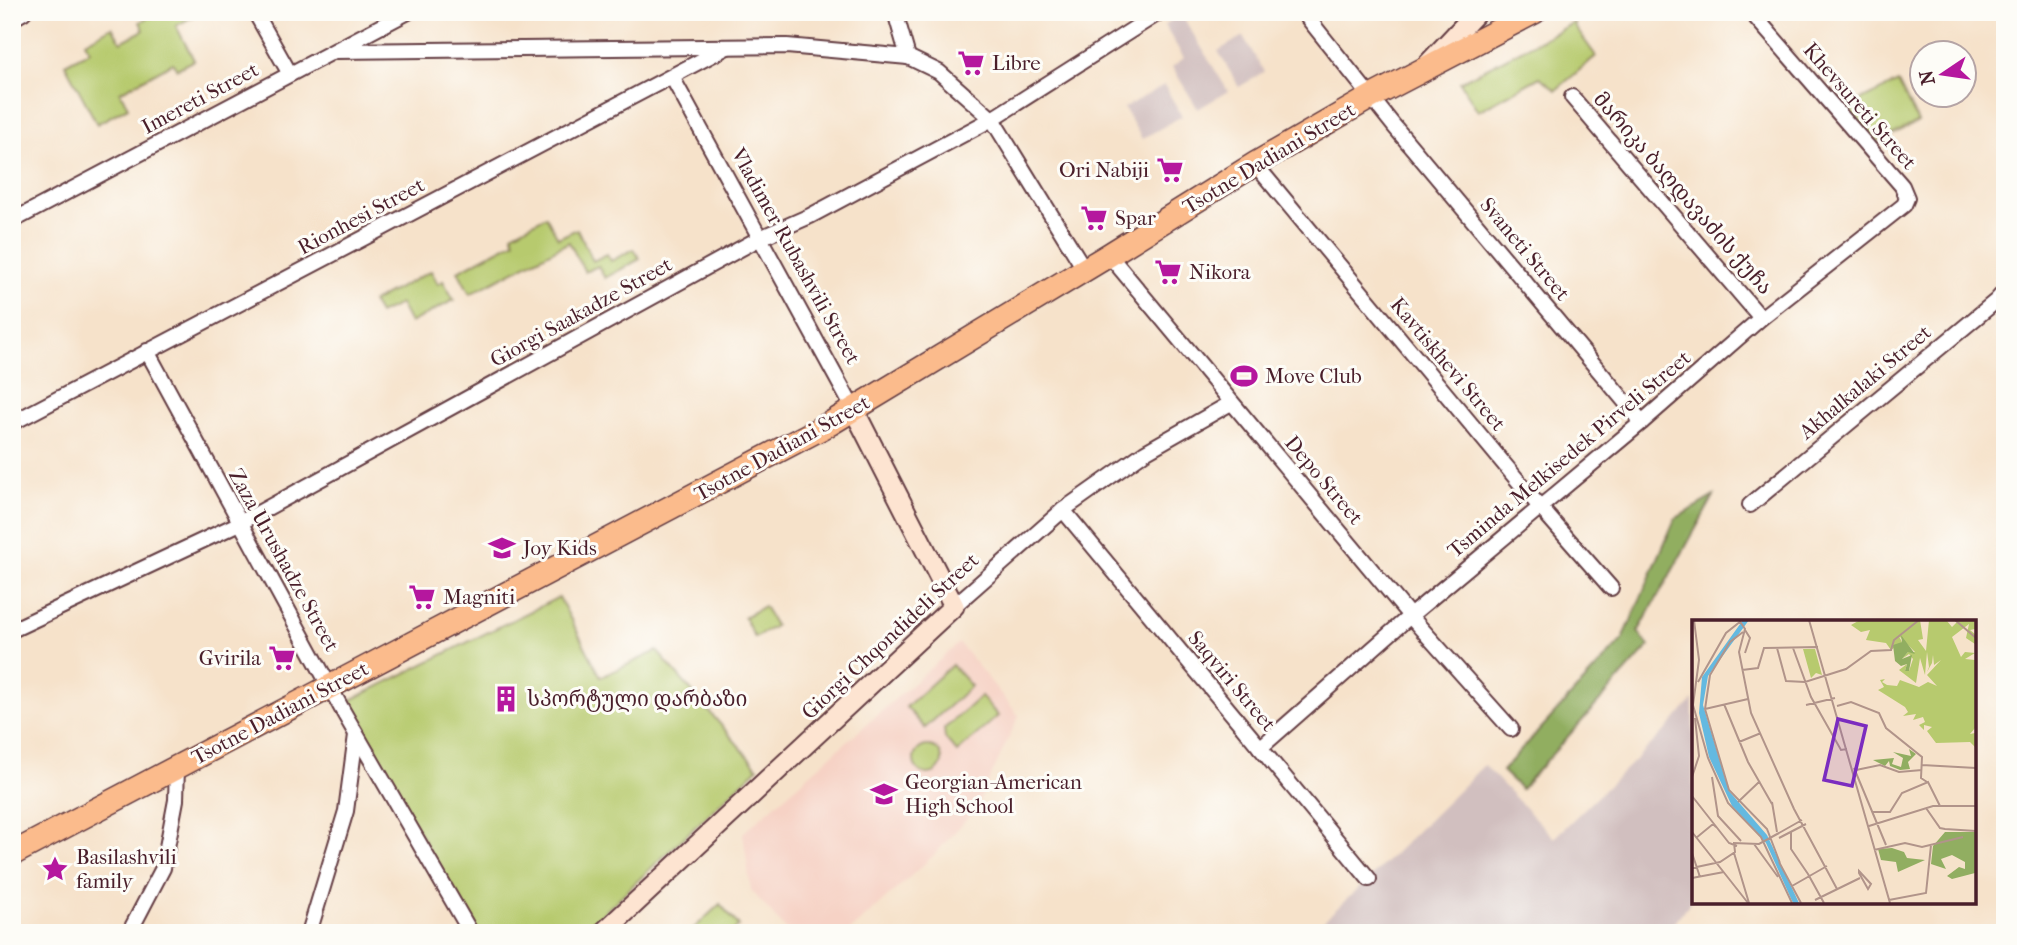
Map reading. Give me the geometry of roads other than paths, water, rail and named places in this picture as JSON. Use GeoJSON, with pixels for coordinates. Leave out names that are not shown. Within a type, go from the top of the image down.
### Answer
{"type":"FeatureCollection","features":[{"type":"Feature","properties":{"kind":"main road","name":"Tsotne Dadiani Street"},"geometry":{"type":"LineString","coordinates":[[12,854],[854,410],[1255,164],[1371,97],[1534,12]]}},
{"type":"Feature","properties":{"kind":"street"},"geometry":{"type":"LineString","coordinates":[[12,19],[24,12]]}},
{"type":"Feature","properties":{"kind":"street"},"geometry":{"type":"LineString","coordinates":[[255,12],[290,74]]}},
{"type":"Feature","properties":{"kind":"street","name":"Imereti Street"},"geometry":{"type":"LineString","coordinates":[[12,221],[408,12]]}},
{"type":"Feature","properties":{"kind":"street"},"geometry":{"type":"LineString","coordinates":[[895,12],[908,57]]}},
{"type":"Feature","properties":{"kind":"street","name":"Giorgi Saakadze Street"},"geometry":{"type":"LineString","coordinates":[[12,630],[240,523],[761,238],[810,216],[992,119],[1160,12]]}},
{"type":"Feature","properties":{"kind":"street"},"geometry":{"type":"LineString","coordinates":[[1303,12],[1642,422]]}},
{"type":"Feature","properties":{"kind":"street"},"geometry":{"type":"LineString","coordinates":[[1420,72],[1477,12]]}},
{"type":"Feature","properties":{"kind":"street","name":"Khevsureti Street"},"geometry":{"type":"LineString","coordinates":[[1751,12],[1902,186],[1907,198]]}},
{"type":"Feature","properties":{"kind":"street"},"geometry":{"type":"LineString","coordinates":[[335,51],[787,46],[908,57],[939,72],[992,119],[1084,270]]}},
{"type":"Feature","properties":{"kind":"street","name":"Rionhesi Street"},"geometry":{"type":"LineString","coordinates":[[12,422],[728,47]]}},
{"type":"Feature","properties":{"kind":"street","name":"Vladimer Rubashvili Street"},"geometry":{"type":"LineString","coordinates":[[673,77],[854,410],[954,606]]}},
{"type":"Feature","properties":{"kind":"street","name":"მარიკა ბაღდავაძის ქუჩა"},"geometry":{"type":"LineString","coordinates":[[1572,97],[1761,318]]}},
{"type":"Feature","properties":{"kind":"street","name":"Kavtiskhevi Street"},"geometry":{"type":"LineString","coordinates":[[1255,164],[1611,589]]}},
{"type":"Feature","properties":{"kind":"street","name":"Tsminda Melkisedek Pirveli Street"},"geometry":{"type":"LineString","coordinates":[[1260,748],[1410,616],[1642,422],[1761,318],[1905,205],[1907,198]]}},
{"type":"Feature","properties":{"kind":"street","name":"Depo Street"},"geometry":{"type":"LineString","coordinates":[[1109,255],[1410,616],[1511,729]]}},
{"type":"Feature","properties":{"kind":"street","name":"Akhalkalaki Street"},"geometry":{"type":"LineString","coordinates":[[1750,505],[2005,291]]}},
{"type":"Feature","properties":{"kind":"street","name":"Zaza Urushadze Street"},"geometry":{"type":"LineString","coordinates":[[147,351],[356,735],[471,933]]}},
{"type":"Feature","properties":{"kind":"street","name":"Giorgi Chqondideli Street"},"geometry":{"type":"LineString","coordinates":[[603,933],[954,606],[1063,510],[1145,452],[1231,402]]}},
{"type":"Feature","properties":{"kind":"street","name":"Saqviri Street"},"geometry":{"type":"LineString","coordinates":[[1063,510],[1369,879]]}},
{"type":"Feature","properties":{"kind":"street"},"geometry":{"type":"LineString","coordinates":[[309,933],[346,811],[356,735]]}},
{"type":"Feature","properties":{"kind":"street"},"geometry":{"type":"LineString","coordinates":[[129,933],[163,868],[176,800],[177,767]]}},
{"type":"Feature","properties":{"kind":"place","name":"Libre"},"geometry":{"type":"Point","coordinates":[971,63]}},
{"type":"Feature","properties":{"kind":"place","name":"Ori Nabiji"},"geometry":{"type":"Point","coordinates":[1170,170]}},
{"type":"Feature","properties":{"kind":"place","name":"Spar"},"geometry":{"type":"Point","coordinates":[1094,218]}},
{"type":"Feature","properties":{"kind":"place","name":"Nikora"},"geometry":{"type":"Point","coordinates":[1168,272]}},
{"type":"Feature","properties":{"kind":"place","name":"Move Club"},"geometry":{"type":"Point","coordinates":[1244,376]}},
{"type":"Feature","properties":{"kind":"place","name":"Joy Kids"},"geometry":{"type":"Point","coordinates":[502,548]}},
{"type":"Feature","properties":{"kind":"place","name":"Magniti"},"geometry":{"type":"Point","coordinates":[422,597]}},
{"type":"Feature","properties":{"kind":"place","name":"Gvirila"},"geometry":{"type":"Point","coordinates":[282,658]}},
{"type":"Feature","properties":{"kind":"place","name":"სპორტული დარბაზი"},"geometry":{"type":"Point","coordinates":[506,699]}},
{"type":"Feature","properties":{"kind":"place","name":"Georgian-American High School"},"geometry":{"type":"Point","coordinates":[884,794]}},
{"type":"Feature","properties":{"kind":"place","name":"Basilashvili family"},"geometry":{"type":"Point","coordinates":[55,869]}}]}
